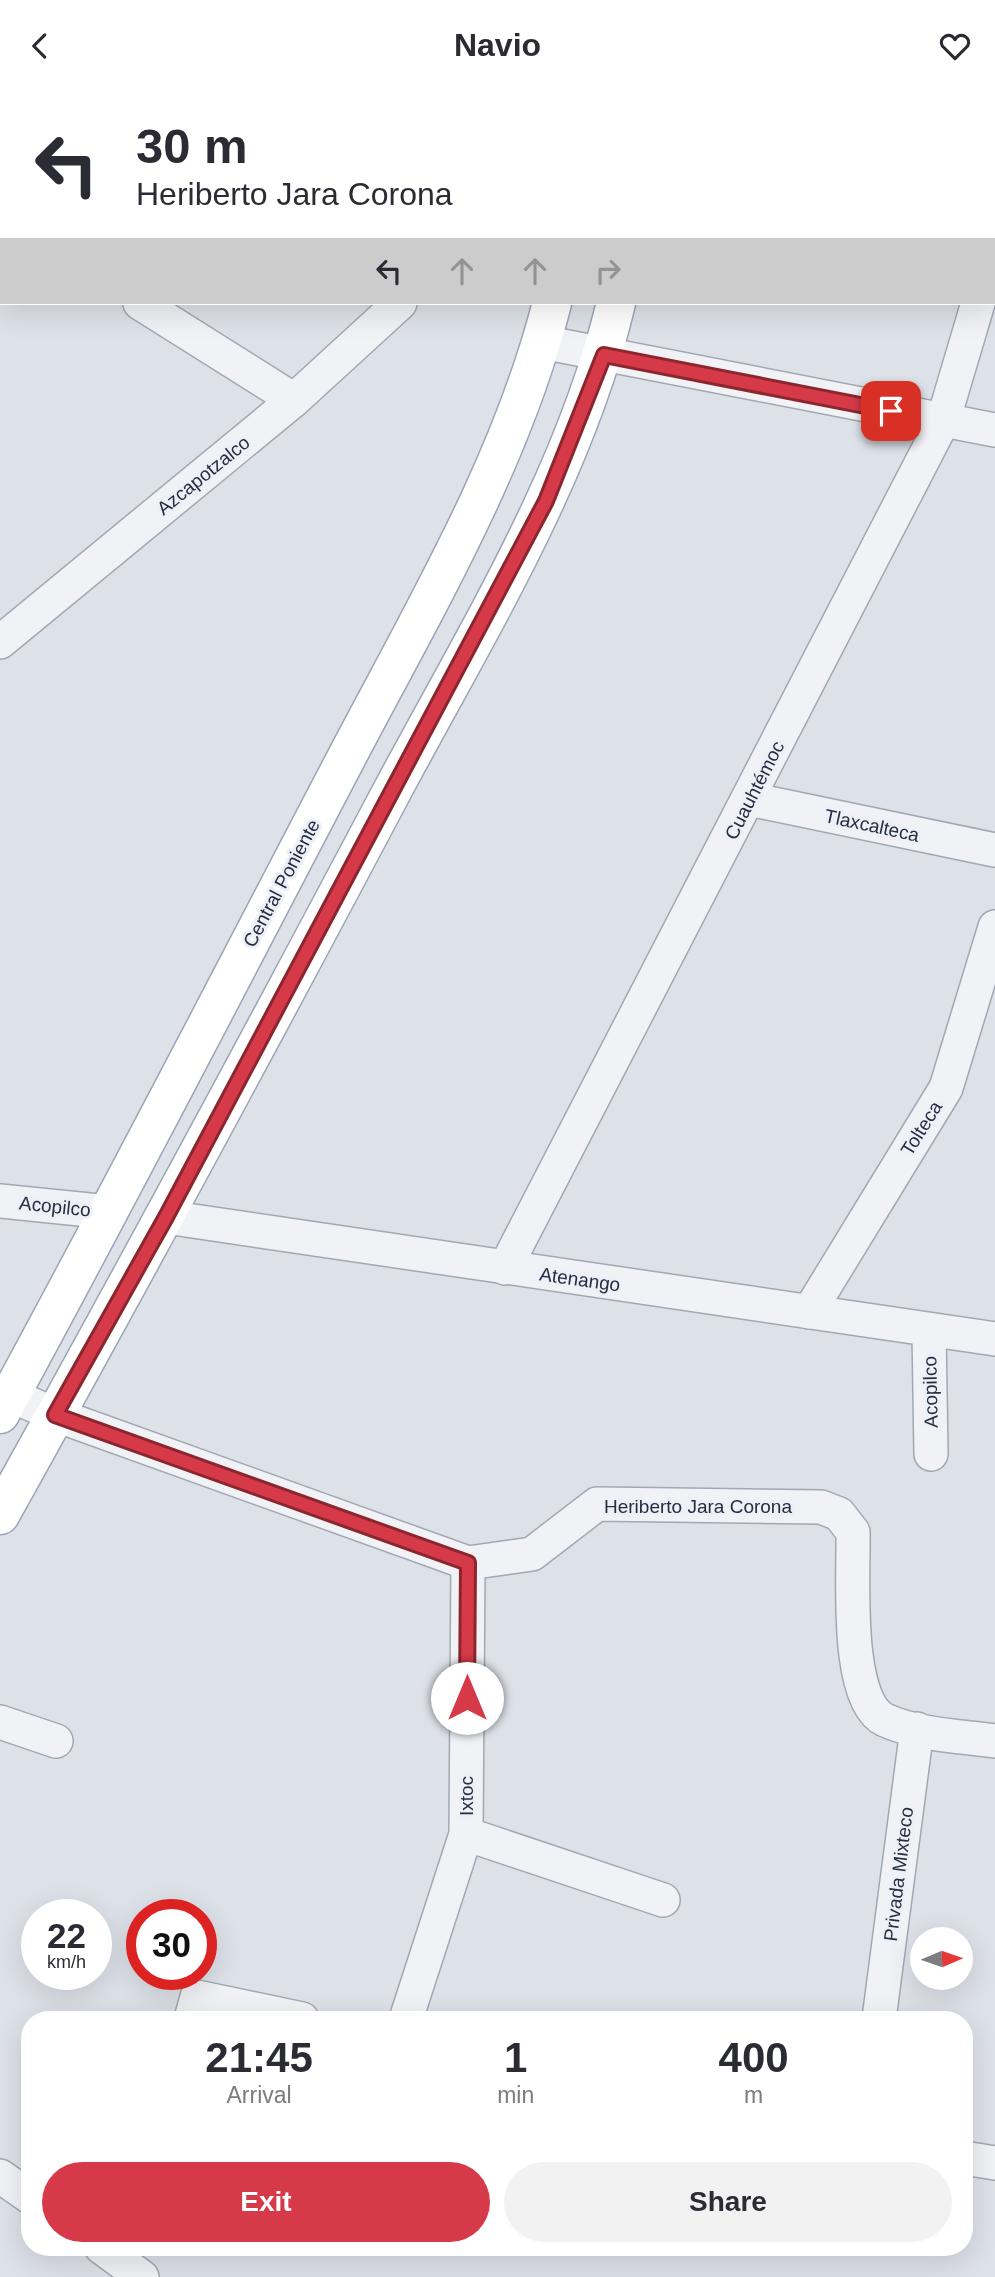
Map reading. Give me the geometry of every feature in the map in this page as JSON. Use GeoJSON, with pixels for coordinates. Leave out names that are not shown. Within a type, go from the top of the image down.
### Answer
{"type":"FeatureCollection","features":[{"type":"Feature","properties":{"kind":"main road","name":"Central Poniente"},"geometry":{"type":"LineString","coordinates":[[5,1404],[109,1212],[486,489],[542,342],[551,305]]}},
{"type":"Feature","properties":{"kind":"main road"},"geometry":{"type":"LineString","coordinates":[[0,1515],[166,1217],[546,501],[604,355],[616,305]]}},
{"type":"Feature","properties":{"kind":"street"},"geometry":{"type":"LineString","coordinates":[[144,305],[294,400]]}},
{"type":"Feature","properties":{"kind":"street","name":"Azcapotzalco"},"geometry":{"type":"LineString","coordinates":[[0,642],[294,400],[398,305]]}},
{"type":"Feature","properties":{"kind":"street","name":"Cuauhtémoc"},"geometry":{"type":"LineString","coordinates":[[505,1268],[943,421],[977,305]]}},
{"type":"Feature","properties":{"kind":"street"},"geometry":{"type":"LineString","coordinates":[[542,342],[995,430]]}},
{"type":"Feature","properties":{"kind":"street","name":"Tlaxcalteca"},"geometry":{"type":"LineString","coordinates":[[749,799],[995,850]]}},
{"type":"Feature","properties":{"kind":"street","name":"Tolteca"},"geometry":{"type":"LineString","coordinates":[[808,1312],[946,1088],[995,927]]}},
{"type":"Feature","properties":{"kind":"street","name":"Acopilco"},"geometry":{"type":"LineString","coordinates":[[0,1201],[109,1212]]}},
{"type":"Feature","properties":{"kind":"street","name":"Atenango"},"geometry":{"type":"LineString","coordinates":[[166,1217],[995,1339]]}},
{"type":"Feature","properties":{"kind":"street","name":"Acopilco"},"geometry":{"type":"LineString","coordinates":[[929,1331],[931,1454]]}},
{"type":"Feature","properties":{"kind":"street","name":"Heriberto Jara Corona"},"geometry":{"type":"LineString","coordinates":[[5,1404],[55,1415],[468,1563],[532,1554],[597,1504],[821,1507],[839,1514],[853,1532],[856,1672],[866,1703],[883,1719],[917,1729],[995,1741]]}},
{"type":"Feature","properties":{"kind":"street","name":"Ixtoc"},"geometry":{"type":"LineString","coordinates":[[409,2011],[466,1834],[468,1563]]}},
{"type":"Feature","properties":{"kind":"street"},"geometry":{"type":"LineString","coordinates":[[0,1722],[56,1741]]}},
{"type":"Feature","properties":{"kind":"street","name":"Privada Mixteco"},"geometry":{"type":"LineString","coordinates":[[880,2011],[917,1729]]}},
{"type":"Feature","properties":{"kind":"street"},"geometry":{"type":"LineString","coordinates":[[466,1834],[663,1899]]}},
{"type":"Feature","properties":{"kind":"street"},"geometry":{"type":"LineString","coordinates":[[194,2008],[223,2011]]}},
{"type":"Feature","properties":{"kind":"street"},"geometry":{"type":"LineString","coordinates":[[973,2159],[995,2163]]}},
{"type":"Feature","properties":{"kind":"street"},"geometry":{"type":"LineString","coordinates":[[0,2176],[21,2191]]}},
{"type":"Feature","properties":{"kind":"street"},"geometry":{"type":"LineString","coordinates":[[116,2256],[137,2268]]}},
{"type":"Feature","properties":{"kind":"route"},"geometry":{"type":"LineString","coordinates":[[467,1698],[468,1563],[55,1415],[166,1217],[546,501],[604,355],[891,411]]}}]}
